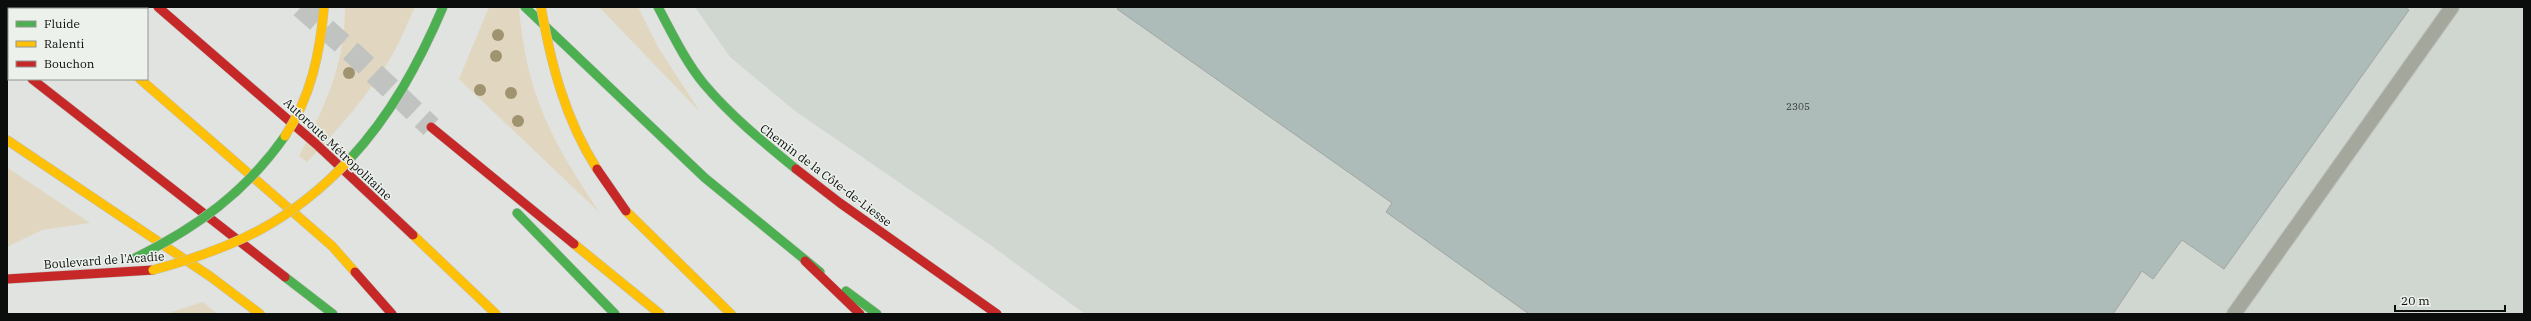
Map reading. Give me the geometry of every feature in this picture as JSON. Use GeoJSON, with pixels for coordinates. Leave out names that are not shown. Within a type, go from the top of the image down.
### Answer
{"type":"FeatureCollection","features":[{"type":"Feature","properties":{"kind":"main road","name":"Autoroute Métropolitaine"},"geometry":{"type":"LineString","coordinates":[[158,7],[316,144],[496,314]]}},
{"type":"Feature","properties":{"kind":"main road"},"geometry":{"type":"LineString","coordinates":[[103,272],[135,258],[182,233],[211,214],[243,188],[266,164],[288,133],[305,100],[320,52],[324,7]]}},
{"type":"Feature","properties":{"kind":"main road","name":"Boulevard de l'Acadie"},"geometry":{"type":"LineString","coordinates":[[7,279],[153,270],[214,253],[260,233],[296,209],[319,189],[355,155],[390,112],[429,44],[443,7]]}},
{"type":"Feature","properties":{"kind":"main road"},"geometry":{"type":"LineString","coordinates":[[525,7],[675,150],[805,261],[860,314]]}},
{"type":"Feature","properties":{"kind":"main road"},"geometry":{"type":"LineString","coordinates":[[541,7],[552,68],[564,108],[588,156],[626,211],[731,314]]}},
{"type":"Feature","properties":{"kind":"main road","name":"Chemin de la Côte-de-Liesse"},"geometry":{"type":"LineString","coordinates":[[658,7],[684,55],[704,83],[747,130],[840,203],[997,314]]}},
{"type":"Feature","properties":{"kind":"main road"},"geometry":{"type":"LineString","coordinates":[[33,80],[333,314]]}},
{"type":"Feature","properties":{"kind":"main road"},"geometry":{"type":"LineString","coordinates":[[141,80],[332,246],[392,314]]}},
{"type":"Feature","properties":{"kind":"main road"},"geometry":{"type":"LineString","coordinates":[[501,197],[431,127],[660,314]]}},
{"type":"Feature","properties":{"kind":"main road"},"geometry":{"type":"LineString","coordinates":[[7,140],[211,277],[260,314]]}},
{"type":"Feature","properties":{"kind":"main road"},"geometry":{"type":"LineString","coordinates":[[512,208],[615,314]]}},
{"type":"Feature","properties":{"kind":"main road"},"geometry":{"type":"LineString","coordinates":[[805,261],[877,314]]}},
{"type":"Feature","properties":{"kind":"lane"},"geometry":{"type":"LineString","coordinates":[[2234,314],[2452,7]]}},
{"type":"Feature","properties":{"kind":"shaded area"},"geometry":{"type":"Polygon","coordinates":[[[345,7],[415,7],[394,52],[375,82],[343,123],[307,162],[299,156],[317,120],[332,84],[341,47],[345,7]]]}},
{"type":"Feature","properties":{"kind":"shaded area"},"geometry":{"type":"Polygon","coordinates":[[[489,7],[519,7],[528,66],[535,92],[544,116],[568,163],[600,213],[459,79],[489,7]]]}},
{"type":"Feature","properties":{"kind":"shaded area"},"geometry":{"type":"Polygon","coordinates":[[[599,7],[638,7],[658,47],[700,112],[599,7]]]}},
{"type":"Feature","properties":{"kind":"shaded area"},"geometry":{"type":"Polygon","coordinates":[[[695,7],[2524,7],[2524,314],[1085,314],[989,244],[795,111],[730,57],[695,7]]]}},
{"type":"Feature","properties":{"kind":"shaded area"},"geometry":{"type":"Polygon","coordinates":[[[7,168],[90,223],[42,230],[7,247],[7,168]]]}},
{"type":"Feature","properties":{"kind":"shaded area"},"geometry":{"type":"Polygon","coordinates":[[[203,302],[218,314],[165,314],[203,302]]]}},
{"type":"Feature","properties":{"kind":"building"},"geometry":{"type":"Polygon","coordinates":[[[1119,7],[2405,7],[2409,10],[2224,269],[2182,240],[2153,279],[2142,271],[2113,314],[1529,314],[1386,212],[1392,203],[1117,9],[1119,7]]]}},
{"type":"Feature","properties":{"kind":"tunnel"},"geometry":{"type":"LineString","coordinates":[[301,7],[355,55],[431,127]]}},
{"type":"Feature","properties":{"kind":"traffic: fast"},"geometry":{"type":"LineString","coordinates":[[349,160],[378,125],[403,88],[434,28],[443,7]]}},
{"type":"Feature","properties":{"kind":"traffic: fast"},"geometry":{"type":"LineString","coordinates":[[525,7],[705,178],[820,272]]}},
{"type":"Feature","properties":{"kind":"traffic: fast"},"geometry":{"type":"LineString","coordinates":[[658,7],[685,56],[697,75],[714,96],[736,118],[796,169]]}},
{"type":"Feature","properties":{"kind":"traffic: fast"},"geometry":{"type":"LineString","coordinates":[[135,258],[179,234],[218,207],[254,174],[285,136]]}},
{"type":"Feature","properties":{"kind":"traffic: fast"},"geometry":{"type":"LineString","coordinates":[[517,213],[615,314]]}},
{"type":"Feature","properties":{"kind":"traffic: fast"},"geometry":{"type":"LineString","coordinates":[[285,277],[333,314]]}},
{"type":"Feature","properties":{"kind":"traffic: fast"},"geometry":{"type":"LineString","coordinates":[[846,291],[877,314]]}},
{"type":"Feature","properties":{"kind":"traffic: slow"},"geometry":{"type":"LineString","coordinates":[[285,136],[302,106],[313,74],[320,41],[324,7]]}},
{"type":"Feature","properties":{"kind":"traffic: slow"},"geometry":{"type":"LineString","coordinates":[[541,7],[549,49],[561,91],[576,131],[597,169]]}},
{"type":"Feature","properties":{"kind":"traffic: slow"},"geometry":{"type":"LineString","coordinates":[[141,80],[332,246],[355,272]]}},
{"type":"Feature","properties":{"kind":"traffic: slow"},"geometry":{"type":"LineString","coordinates":[[7,140],[211,277],[260,314]]}},
{"type":"Feature","properties":{"kind":"traffic: slow"},"geometry":{"type":"LineString","coordinates":[[153,270],[210,252],[260,230],[305,200],[327,182],[349,160]]}},
{"type":"Feature","properties":{"kind":"traffic: slow"},"geometry":{"type":"LineString","coordinates":[[626,211],[731,314]]}},
{"type":"Feature","properties":{"kind":"traffic: slow"},"geometry":{"type":"LineString","coordinates":[[413,235],[496,314]]}},
{"type":"Feature","properties":{"kind":"traffic: slow"},"geometry":{"type":"LineString","coordinates":[[574,244],[660,314]]}},
{"type":"Feature","properties":{"kind":"traffic: jam"},"geometry":{"type":"LineString","coordinates":[[158,7],[316,144],[413,235]]}},
{"type":"Feature","properties":{"kind":"traffic: jam"},"geometry":{"type":"LineString","coordinates":[[33,80],[285,277]]}},
{"type":"Feature","properties":{"kind":"traffic: jam"},"geometry":{"type":"LineString","coordinates":[[431,127],[574,244]]}},
{"type":"Feature","properties":{"kind":"traffic: jam"},"geometry":{"type":"LineString","coordinates":[[597,169],[626,211]]}},
{"type":"Feature","properties":{"kind":"traffic: jam"},"geometry":{"type":"LineString","coordinates":[[796,169],[840,203],[997,314]]}},
{"type":"Feature","properties":{"kind":"traffic: jam"},"geometry":{"type":"LineString","coordinates":[[805,261],[860,314]]}},
{"type":"Feature","properties":{"kind":"traffic: jam"},"geometry":{"type":"LineString","coordinates":[[7,279],[153,270]]}},
{"type":"Feature","properties":{"kind":"traffic: jam"},"geometry":{"type":"LineString","coordinates":[[355,272],[392,314]]}}]}
